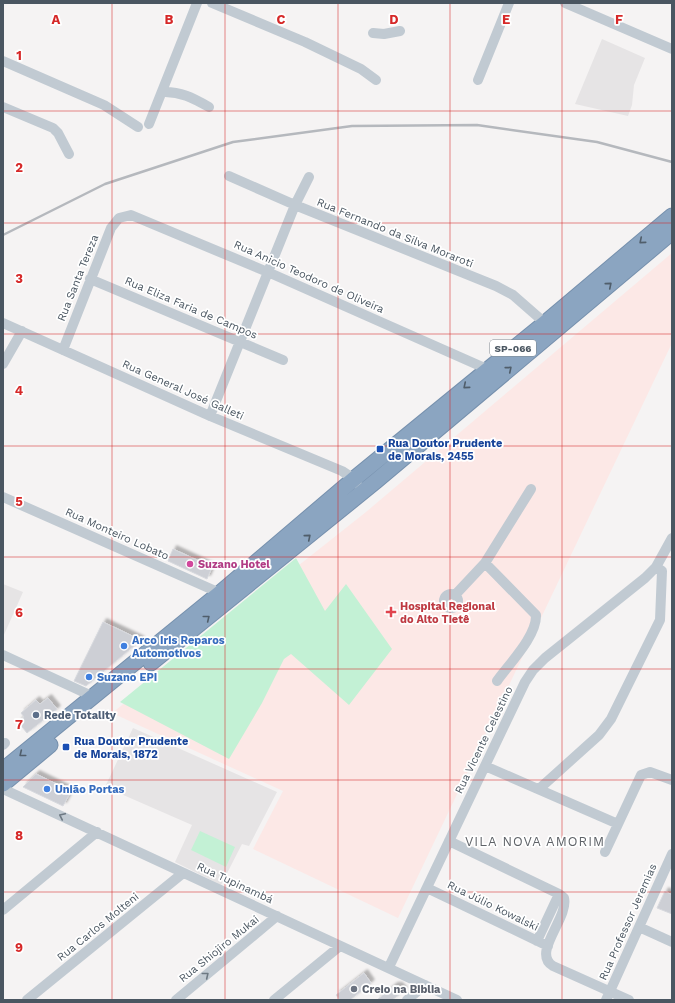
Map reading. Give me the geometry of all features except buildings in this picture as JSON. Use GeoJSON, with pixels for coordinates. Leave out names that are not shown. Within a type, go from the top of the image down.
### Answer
{"type":"FeatureCollection","features":[{"type":"Feature","properties":{"kind":"highway","name":"SP-066"},"geometry":{"type":"LineString","coordinates":[[3,770],[220,593],[354,479],[545,323],[672,216]]}},
{"type":"Feature","properties":{"kind":"highway","name":"SP-066"},"geometry":{"type":"LineString","coordinates":[[3,784],[276,563],[672,232]]}},
{"type":"Feature","properties":{"kind":"street"},"geometry":{"type":"LineString","coordinates":[[150,124],[197,3]]}},
{"type":"Feature","properties":{"kind":"street"},"geometry":{"type":"LineString","coordinates":[[212,3],[305,42],[361,69],[376,80]]}},
{"type":"Feature","properties":{"kind":"street"},"geometry":{"type":"LineString","coordinates":[[478,80],[509,3]]}},
{"type":"Feature","properties":{"kind":"street"},"geometry":{"type":"LineString","coordinates":[[565,3],[672,49]]}},
{"type":"Feature","properties":{"kind":"street"},"geometry":{"type":"LineString","coordinates":[[373,33],[384,34],[400,31]]}},
{"type":"Feature","properties":{"kind":"street"},"geometry":{"type":"LineString","coordinates":[[3,61],[104,105],[138,127]]}},
{"type":"Feature","properties":{"kind":"street"},"geometry":{"type":"LineString","coordinates":[[162,92],[173,91],[183,94],[209,107]]}},
{"type":"Feature","properties":{"kind":"street"},"geometry":{"type":"LineString","coordinates":[[3,107],[53,128],[58,133],[68,154]]}},
{"type":"Feature","properties":{"kind":"street","name":"Rua Fernando da Silva Moraroti"},"geometry":{"type":"LineString","coordinates":[[229,176],[295,205],[496,286],[513,295],[545,323]]}},
{"type":"Feature","properties":{"kind":"street"},"geometry":{"type":"LineString","coordinates":[[210,416],[270,273],[295,205],[308,177]]}},
{"type":"Feature","properties":{"kind":"street","name":"Rua Anicio Teodoro de Oliveira"},"geometry":{"type":"LineString","coordinates":[[119,218],[132,215],[140,217],[487,369]]}},
{"type":"Feature","properties":{"kind":"street","name":"Rua Santa Tereza"},"geometry":{"type":"LineString","coordinates":[[63,350],[111,228],[119,218]]}},
{"type":"Feature","properties":{"kind":"street","name":"Rua Eliza Faria de Campos"},"geometry":{"type":"LineString","coordinates":[[90,279],[283,360]]}},
{"type":"Feature","properties":{"kind":"street","name":"Rua General José Galleti"},"geometry":{"type":"LineString","coordinates":[[3,323],[210,416],[342,471],[354,479]]}},
{"type":"Feature","properties":{"kind":"street"},"geometry":{"type":"LineString","coordinates":[[3,364],[22,331]]}},
{"type":"Feature","properties":{"kind":"street"},"geometry":{"type":"LineString","coordinates":[[354,479],[361,492]]}},
{"type":"Feature","properties":{"kind":"street"},"geometry":{"type":"LineString","coordinates":[[455,595],[485,563],[530,489]]}},
{"type":"Feature","properties":{"kind":"street","name":"Rua Monteiro Lobato"},"geometry":{"type":"LineString","coordinates":[[3,497],[220,593]]}},
{"type":"Feature","properties":{"kind":"street"},"geometry":{"type":"LineString","coordinates":[[539,789],[598,735],[611,719],[620,704],[660,620],[662,571],[656,567],[672,538]]}},
{"type":"Feature","properties":{"kind":"street"},"geometry":{"type":"LineString","coordinates":[[485,563],[536,615],[536,624],[528,638],[497,681]]}},
{"type":"Feature","properties":{"kind":"street","name":"Rua Vicente Celestino"},"geometry":{"type":"LineString","coordinates":[[389,968],[525,682],[533,670],[656,567]]}},
{"type":"Feature","properties":{"kind":"street"},"geometry":{"type":"LineString","coordinates":[[3,655],[94,697]]}},
{"type":"Feature","properties":{"kind":"street"},"geometry":{"type":"LineString","coordinates":[[484,766],[618,824]]}},
{"type":"Feature","properties":{"kind":"street"},"geometry":{"type":"LineString","coordinates":[[605,852],[642,775],[650,772],[672,780]]}},
{"type":"Feature","properties":{"kind":"street","name":"Rua Tupinambá"},"geometry":{"type":"LineString","coordinates":[[3,789],[457,1000]]}},
{"type":"Feature","properties":{"kind":"street"},"geometry":{"type":"LineString","coordinates":[[3,910],[97,832]]}},
{"type":"Feature","properties":{"kind":"street"},"geometry":{"type":"LineString","coordinates":[[449,841],[559,894],[564,898],[565,907],[545,955],[548,963],[608,996],[629,1000]]}},
{"type":"Feature","properties":{"kind":"street","name":"Rua Professor Jeremias"},"geometry":{"type":"LineString","coordinates":[[608,996],[672,854]]}},
{"type":"Feature","properties":{"kind":"street","name":"Rua Carlos Molteni"},"geometry":{"type":"LineString","coordinates":[[28,1000],[184,873]]}},
{"type":"Feature","properties":{"kind":"street","name":"Rua Júlio Kowalski"},"geometry":{"type":"LineString","coordinates":[[427,888],[548,946]]}},
{"type":"Feature","properties":{"kind":"street"},"geometry":{"type":"LineString","coordinates":[[537,941],[559,894]]}},
{"type":"Feature","properties":{"kind":"street","name":"Rua Shiojiro Mukai"},"geometry":{"type":"LineString","coordinates":[[176,1000],[277,916]]}},
{"type":"Feature","properties":{"kind":"street"},"geometry":{"type":"LineString","coordinates":[[639,927],[672,942]]}},
{"type":"Feature","properties":{"kind":"street"},"geometry":{"type":"LineString","coordinates":[[274,1000],[340,946]]}},
{"type":"Feature","properties":{"kind":"street"},"geometry":{"type":"LineString","coordinates":[[407,1000],[425,985]]}},
{"type":"Feature","properties":{"kind":"shaded area"},"geometry":{"type":"Polygon","coordinates":[[[602,39],[645,58],[634,85],[632,105],[628,116],[575,104],[602,39]]]}},
{"type":"Feature","properties":{"kind":"shaded area","name":"Hospital Regional do Alto Tietê"},"geometry":{"type":"Polygon","coordinates":[[[672,253],[672,343],[398,918],[253,849],[283,791],[112,713],[366,512],[672,253]]]}},
{"type":"Feature","properties":{"kind":"shaded area"},"geometry":{"type":"Polygon","coordinates":[[[3,584],[23,592],[3,637],[3,584]]]}},
{"type":"Feature","properties":{"kind":"shaded area"},"geometry":{"type":"Polygon","coordinates":[[[133,728],[277,792],[249,846],[242,844],[221,885],[175,862],[192,825],[105,787],[133,728]]]}},
{"type":"Feature","properties":{"kind":"green space"},"geometry":{"type":"Polygon","coordinates":[[[296,558],[325,611],[346,584],[392,649],[349,705],[291,654],[284,659],[262,703],[229,759],[120,702],[296,558]]]}},
{"type":"Feature","properties":{"kind":"green space"},"geometry":{"type":"Polygon","coordinates":[[[200,831],[235,847],[226,867],[191,850],[200,831]]]}},
{"type":"Feature","properties":{"kind":"railway"},"geometry":{"type":"LineString","coordinates":[[3,235],[105,184],[233,142],[352,126],[477,125],[597,142],[672,162]]}},
{"type":"Feature","properties":{"kind":"place","name":"Rua Doutor Prudente de Morais, 2455"},"geometry":{"type":"Point","coordinates":[380,449]}},
{"type":"Feature","properties":{"kind":"place","name":"Suzano Hotel"},"geometry":{"type":"Point","coordinates":[190,564]}},
{"type":"Feature","properties":{"kind":"place","name":"Hospital Regional do Alto Tietê"},"geometry":{"type":"Point","coordinates":[391,612]}},
{"type":"Feature","properties":{"kind":"place","name":"Arco Iris Reparos Automotivos"},"geometry":{"type":"Point","coordinates":[124,646]}},
{"type":"Feature","properties":{"kind":"place","name":"Suzano EPI"},"geometry":{"type":"Point","coordinates":[89,677]}},
{"type":"Feature","properties":{"kind":"place","name":"Rede Totality"},"geometry":{"type":"Point","coordinates":[36,715]}},
{"type":"Feature","properties":{"kind":"place","name":"Rua Doutor Prudente de Morais, 1872"},"geometry":{"type":"Point","coordinates":[66,747]}},
{"type":"Feature","properties":{"kind":"place","name":"União Portas"},"geometry":{"type":"Point","coordinates":[47,789]}},
{"type":"Feature","properties":{"kind":"place","name":"Creio na Biblia"},"geometry":{"type":"Point","coordinates":[354,989]}},
{"type":"Feature","properties":{"kind":"district","name":"VILA NOVA AMORIM"},"geometry":{"type":"Point","coordinates":[535,841]}}]}
